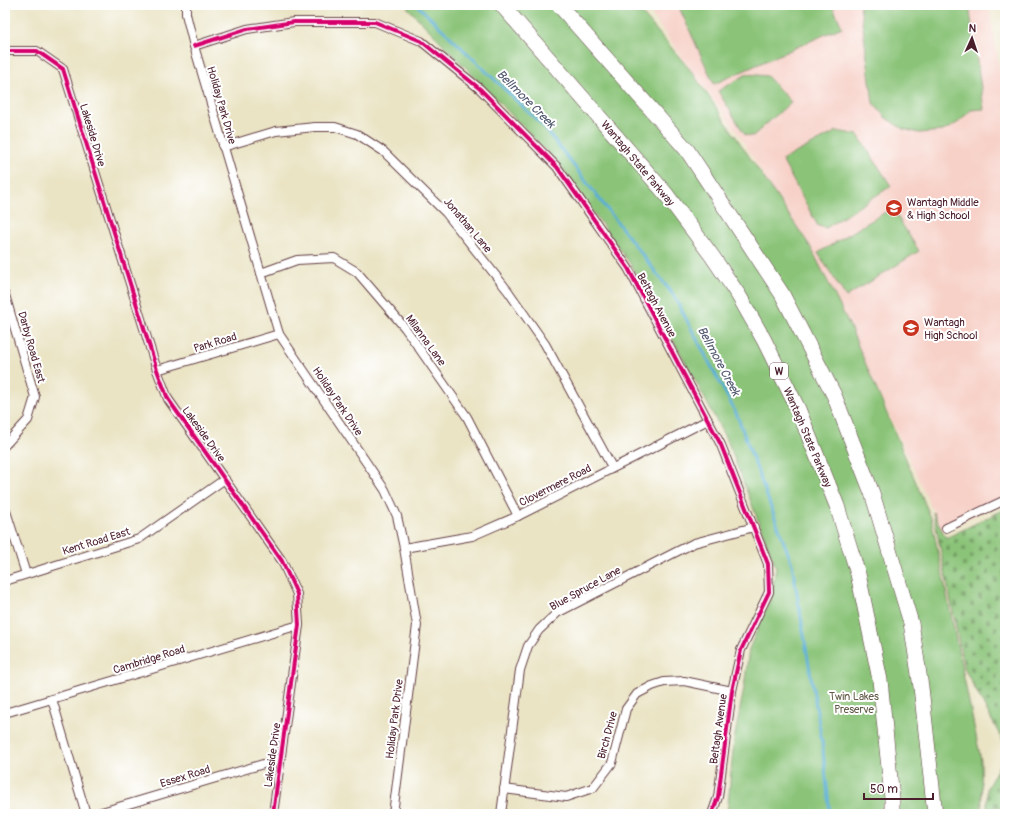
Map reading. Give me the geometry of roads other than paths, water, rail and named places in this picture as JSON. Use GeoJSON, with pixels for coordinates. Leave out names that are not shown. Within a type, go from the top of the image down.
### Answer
{"type":"FeatureCollection","features":[{"type":"Feature","properties":{"kind":"highway","name":"Wantagh State Parkway"},"geometry":{"type":"LineString","coordinates":[[502,5],[666,194],[712,256],[739,296],[764,340],[798,409],[837,506],[858,574],[880,680],[892,798],[892,814]]}},
{"type":"Feature","properties":{"kind":"highway"},"geometry":{"type":"LineString","coordinates":[[559,5],[687,150],[782,294],[834,395],[872,493],[911,623],[921,687],[935,814]]}},
{"type":"Feature","properties":{"kind":"street","name":"Holiday Park Drive"},"geometry":{"type":"LineString","coordinates":[[186,5],[186,14],[194,46],[279,334],[385,490],[397,516],[417,624],[393,814]]}},
{"type":"Feature","properties":{"kind":"street","name":"Beltagh Avenue"},"geometry":{"type":"LineString","coordinates":[[194,46],[247,29],[294,22],[375,22],[421,41],[480,89],[557,167],[628,268],[721,445],[768,564],[769,592],[741,650],[732,691],[718,797],[712,814]]}},
{"type":"Feature","properties":{"kind":"street","name":"Lakeside Drive"},"geometry":{"type":"LineString","coordinates":[[5,51],[37,51],[63,68],[157,370],[168,399],[282,561],[297,594],[299,625],[273,814]]}},
{"type":"Feature","properties":{"kind":"street","name":"Jonathan Lane"},"geometry":{"type":"LineString","coordinates":[[223,147],[276,131],[315,127],[335,127],[357,134],[383,150],[446,213],[508,291],[545,344],[612,467]]}},
{"type":"Feature","properties":{"kind":"street","name":"Milanna Lane"},"geometry":{"type":"LineString","coordinates":[[261,273],[297,260],[334,258],[357,272],[405,328],[467,417],[518,516]]}},
{"type":"Feature","properties":{"kind":"street","name":"Darby Road East"},"geometry":{"type":"LineString","coordinates":[[5,295],[35,397],[28,420],[5,445]]}},
{"type":"Feature","properties":{"kind":"street","name":"Park Road"},"geometry":{"type":"LineString","coordinates":[[157,370],[279,334]]}},
{"type":"Feature","properties":{"kind":"street","name":"Clovermere Road"},"geometry":{"type":"LineString","coordinates":[[404,548],[472,536],[518,516],[612,467],[708,420]]}},
{"type":"Feature","properties":{"kind":"street","name":"Kent Road East"},"geometry":{"type":"LineString","coordinates":[[5,580],[139,539],[225,479]]}},
{"type":"Feature","properties":{"kind":"street"},"geometry":{"type":"LineString","coordinates":[[946,528],[1005,500]]}},
{"type":"Feature","properties":{"kind":"street"},"geometry":{"type":"LineString","coordinates":[[5,508],[26,574]]}},
{"type":"Feature","properties":{"kind":"street","name":"Blue Spruce Lane"},"geometry":{"type":"LineString","coordinates":[[501,814],[520,670],[528,646],[539,630],[557,613],[694,543],[754,527]]}},
{"type":"Feature","properties":{"kind":"street","name":"Cambridge Road"},"geometry":{"type":"LineString","coordinates":[[5,713],[299,625]]}},
{"type":"Feature","properties":{"kind":"street","name":"Birch Drive"},"geometry":{"type":"LineString","coordinates":[[504,789],[566,797],[593,788],[612,763],[626,709],[637,694],[652,686],[664,682],[684,682],[732,691]]}},
{"type":"Feature","properties":{"kind":"street"},"geometry":{"type":"LineString","coordinates":[[52,699],[86,814]]}},
{"type":"Feature","properties":{"kind":"street","name":"Essex Road"},"geometry":{"type":"LineString","coordinates":[[95,814],[280,759]]}},
{"type":"Feature","properties":{"kind":"waterway","name":"Bellmore Creek"},"geometry":{"type":"LineString","coordinates":[[417,5],[544,127],[674,296],[737,415],[792,564],[822,742],[830,814]]}},
{"type":"Feature","properties":{"kind":"place","name":"Wantagh Middle & High School"},"geometry":{"type":"Point","coordinates":[894,208]}},
{"type":"Feature","properties":{"kind":"place","name":"Wantagh High School"},"geometry":{"type":"Point","coordinates":[911,328]}},
{"type":"Feature","properties":{"kind":"park label","name":"Twin Lakes Preserve"},"geometry":{"type":"Point","coordinates":[854,702]}}]}
